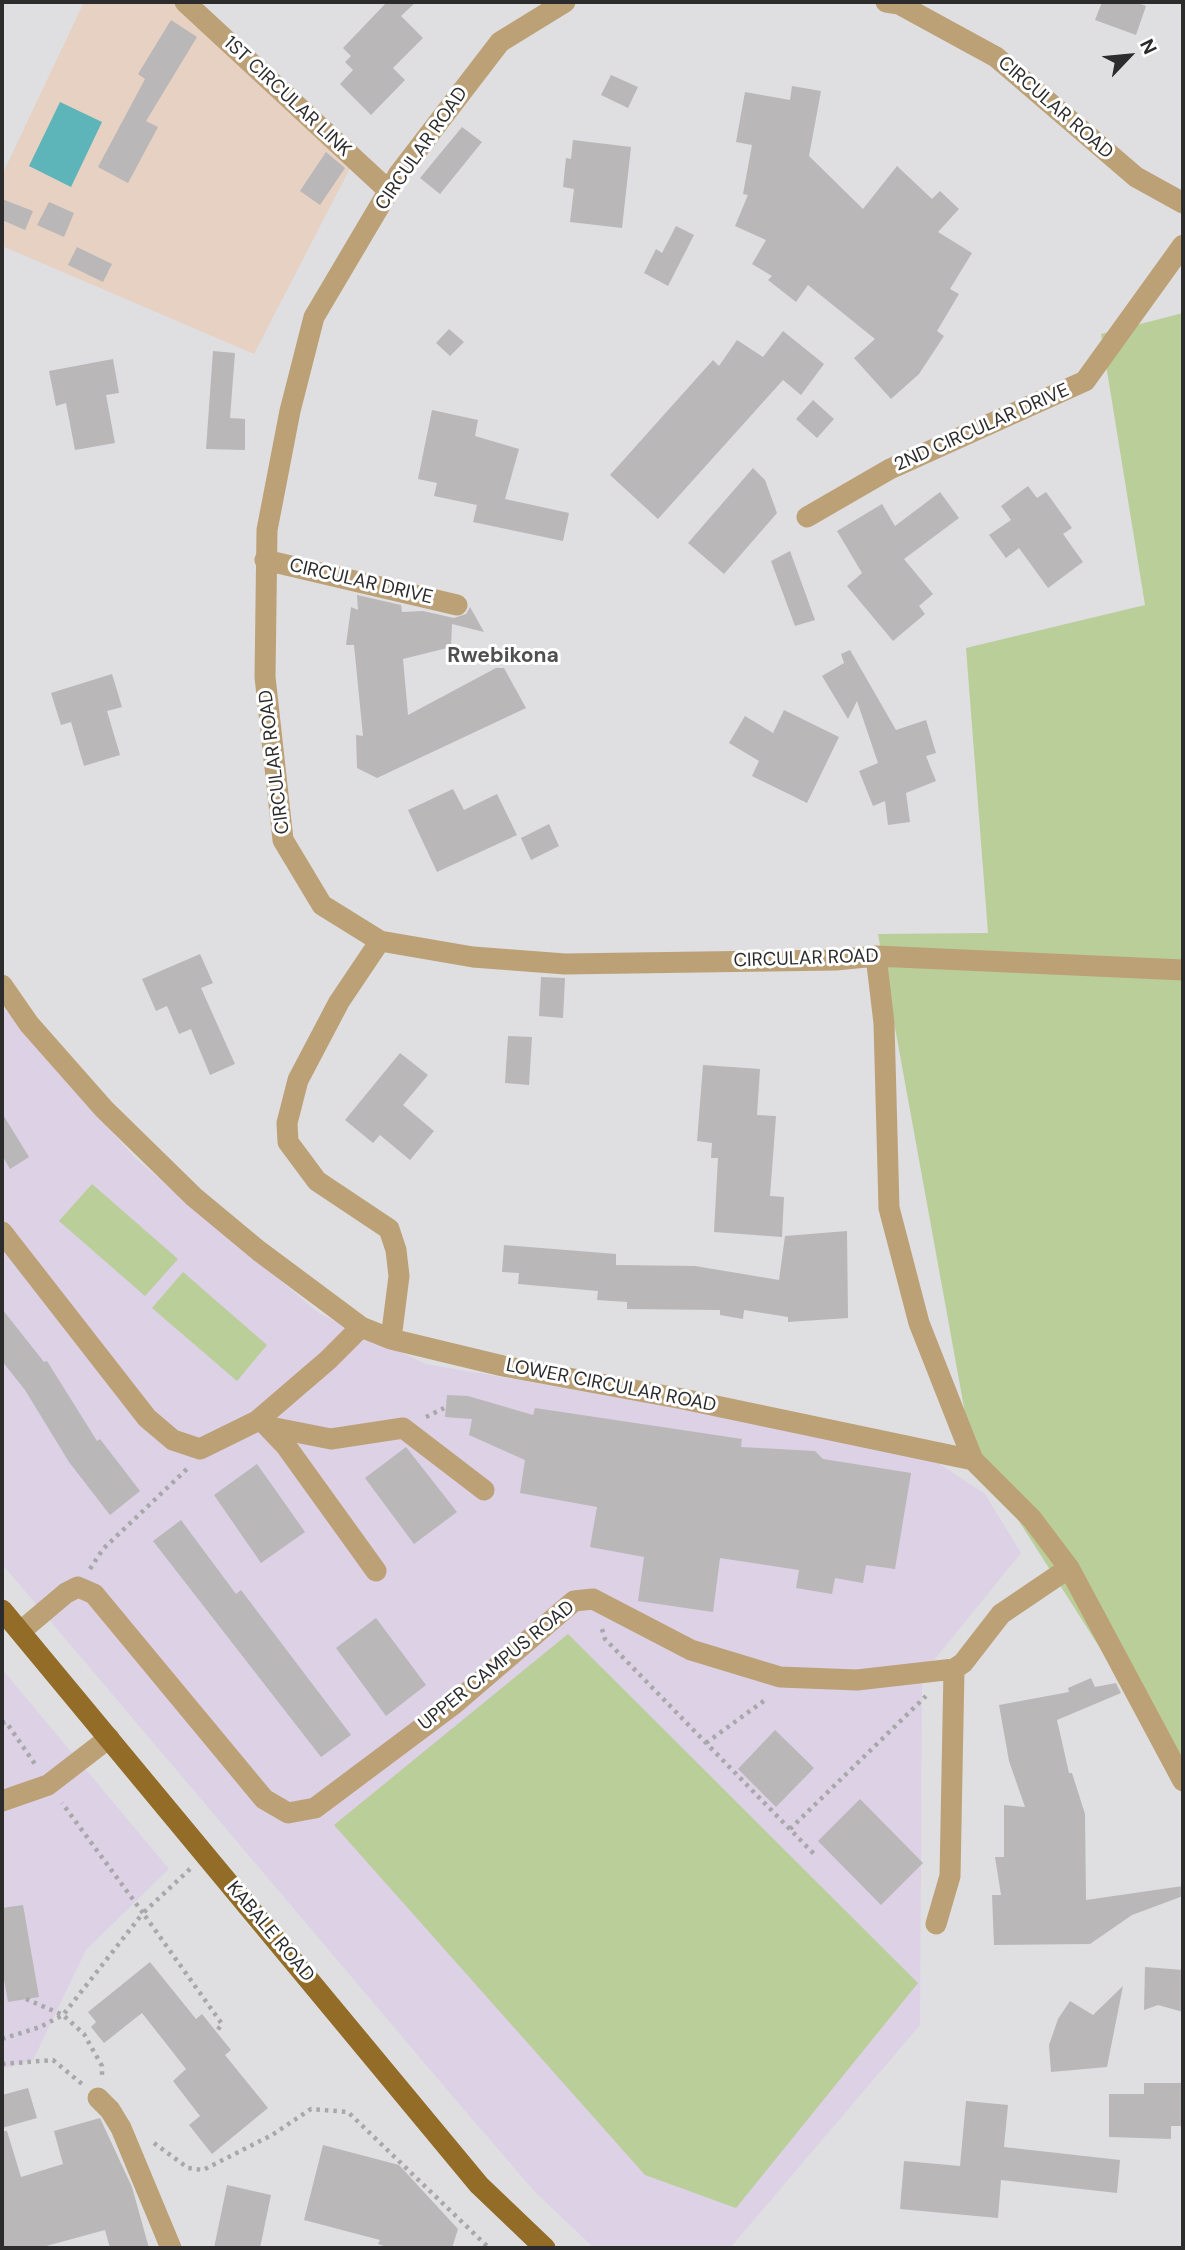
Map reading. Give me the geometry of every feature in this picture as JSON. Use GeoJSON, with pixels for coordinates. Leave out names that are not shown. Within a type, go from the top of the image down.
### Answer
{"type":"FeatureCollection","features":[{"type":"Feature","properties":{"kind":"main road","name":"KABALE ROAD"},"geometry":{"type":"LineString","coordinates":[[2,1609],[479,2185],[544,2248]]}},
{"type":"Feature","properties":{"kind":"street","name":"1ST CIRCULAR LINK"},"geometry":{"type":"LineString","coordinates":[[185,2],[389,191]]}},
{"type":"Feature","properties":{"kind":"street","name":"CIRCULAR ROAD"},"geometry":{"type":"LineString","coordinates":[[565,2],[500,41],[389,191],[314,317],[290,411],[267,530],[265,677],[283,840],[322,905],[380,941],[473,957],[565,964],[876,956],[1183,970]]}},
{"type":"Feature","properties":{"kind":"street","name":"CIRCULAR ROAD"},"geometry":{"type":"LineString","coordinates":[[886,2],[899,4],[996,57],[1136,177],[1183,203]]}},
{"type":"Feature","properties":{"kind":"street","name":"2ND CIRCULAR DRIVE"},"geometry":{"type":"LineString","coordinates":[[807,517],[890,469],[1086,381],[1183,245]]}},
{"type":"Feature","properties":{"kind":"street","name":"CIRCULAR DRIVE"},"geometry":{"type":"LineString","coordinates":[[265,560],[457,605]]}},
{"type":"Feature","properties":{"kind":"street"},"geometry":{"type":"LineString","coordinates":[[380,941],[339,1002],[298,1080],[287,1132],[288,1142],[317,1181],[389,1229],[396,1250],[399,1276],[391,1339]]}},
{"type":"Feature","properties":{"kind":"street"},"geometry":{"type":"LineString","coordinates":[[876,956],[884,1023],[889,1208],[919,1323],[973,1460],[1032,1519],[1069,1568],[1183,1781]]}},
{"type":"Feature","properties":{"kind":"street","name":"LOWER CIRCULAR ROAD"},"geometry":{"type":"LineString","coordinates":[[2,985],[29,1024],[104,1109],[194,1197],[259,1251],[361,1327],[391,1339],[503,1366],[682,1399],[973,1460]]}},
{"type":"Feature","properties":{"kind":"street"},"geometry":{"type":"LineString","coordinates":[[2,1232],[147,1419],[173,1440],[200,1450],[263,1424],[361,1327]]}},
{"type":"Feature","properties":{"kind":"street"},"geometry":{"type":"LineString","coordinates":[[263,1424],[331,1439],[403,1429],[484,1490]]}},
{"type":"Feature","properties":{"kind":"street"},"geometry":{"type":"LineString","coordinates":[[263,1424],[376,1571]]}},
{"type":"Feature","properties":{"kind":"street"},"geometry":{"type":"LineString","coordinates":[[936,1924],[950,1876],[954,1669],[963,1663],[1001,1615],[1069,1568]]}},
{"type":"Feature","properties":{"kind":"street"},"geometry":{"type":"LineString","coordinates":[[21,1631],[66,1593],[78,1587]]}},
{"type":"Feature","properties":{"kind":"street","name":"UPPER CAMPUS ROAD"},"geometry":{"type":"LineString","coordinates":[[78,1587],[94,1594],[264,1799],[288,1814],[315,1808],[454,1704],[574,1601],[593,1599],[691,1650],[780,1677],[857,1680],[954,1669]]}},
{"type":"Feature","properties":{"kind":"street"},"geometry":{"type":"LineString","coordinates":[[2,1801],[48,1785],[109,1738]]}},
{"type":"Feature","properties":{"kind":"street"},"geometry":{"type":"LineString","coordinates":[[98,2098],[110,2110],[121,2128],[171,2248]]}},
{"type":"Feature","properties":{"kind":"path"},"geometry":{"type":"LineString","coordinates":[[78,1587],[103,1549],[185,1473],[200,1450]]}},
{"type":"Feature","properties":{"kind":"path"},"geometry":{"type":"LineString","coordinates":[[611,1606],[603,1623],[605,1639],[814,1854]]}},
{"type":"Feature","properties":{"kind":"path"},"geometry":{"type":"LineString","coordinates":[[790,1829],[954,1669]]}},
{"type":"Feature","properties":{"kind":"path"},"geometry":{"type":"LineString","coordinates":[[706,1743],[765,1700]]}},
{"type":"Feature","properties":{"kind":"path"},"geometry":{"type":"LineString","coordinates":[[3,1721],[222,2024],[216,2032]]}},
{"type":"Feature","properties":{"kind":"path"},"geometry":{"type":"LineString","coordinates":[[2,2039],[40,2027],[63,2015],[144,1913],[206,1854]]}},
{"type":"Feature","properties":{"kind":"path"},"geometry":{"type":"LineString","coordinates":[[26,1999],[63,2015],[84,2034],[102,2066],[98,2098]]}},
{"type":"Feature","properties":{"kind":"path"},"geometry":{"type":"LineString","coordinates":[[2,2064],[53,2060],[98,2098]]}},
{"type":"Feature","properties":{"kind":"path"},"geometry":{"type":"LineString","coordinates":[[147,2138],[176,2162],[188,2168],[203,2170],[272,2135],[311,2109],[348,2112],[489,2248]]}},
{"type":"Feature","properties":{"kind":"shaded area"},"geometry":{"type":"Polygon","coordinates":[[[84,2],[174,2],[350,168],[254,354],[2,246],[2,175],[84,2]]]}},
{"type":"Feature","properties":{"kind":"shaded area"},"geometry":{"type":"Polygon","coordinates":[[[2,1006],[136,1159],[319,1313],[426,1364],[814,1431],[929,1457],[985,1494],[1021,1553],[922,1675],[920,2025],[730,2248],[594,2248],[535,2192],[2,1564],[2,1006]]]}},
{"type":"Feature","properties":{"kind":"shaded area"},"geometry":{"type":"Polygon","coordinates":[[[2,1669],[169,1869],[86,1950],[33,2060],[2,2069],[2,1669]]]}},
{"type":"Feature","properties":{"kind":"green space"},"geometry":{"type":"Polygon","coordinates":[[[1183,313],[1183,1778],[971,1446],[878,934],[988,933],[966,648],[1145,605],[1101,334],[1183,313]]]}},
{"type":"Feature","properties":{"kind":"green space"},"geometry":{"type":"Polygon","coordinates":[[[92,1184],[178,1259],[145,1296],[59,1221],[92,1184]]]}},
{"type":"Feature","properties":{"kind":"green space"},"geometry":{"type":"Polygon","coordinates":[[[183,1272],[267,1345],[237,1381],[152,1308],[183,1272]]]}},
{"type":"Feature","properties":{"kind":"green space"},"geometry":{"type":"Polygon","coordinates":[[[568,1634],[918,1983],[736,2208],[645,2175],[334,1825],[568,1634]]]}},
{"type":"Feature","properties":{"kind":"water"},"geometry":{"type":"Polygon","coordinates":[[[60,102],[102,122],[71,187],[29,166],[60,102]]]}},
{"type":"Feature","properties":{"kind":"building"},"geometry":{"type":"Polygon","coordinates":[[[387,2],[416,2],[401,16],[423,38],[393,68],[405,80],[371,115],[340,84],[353,70],[345,62],[351,56],[343,48],[387,2]]]}},
{"type":"Feature","properties":{"kind":"building"},"geometry":{"type":"Polygon","coordinates":[[[1102,2],[1135,2],[1146,6],[1136,35],[1095,20],[1102,2]]]}},
{"type":"Feature","properties":{"kind":"building"},"geometry":{"type":"Polygon","coordinates":[[[171,20],[197,37],[146,121],[158,127],[128,183],[98,167],[145,79],[138,74],[171,20]]]}},
{"type":"Feature","properties":{"kind":"building"},"geometry":{"type":"Polygon","coordinates":[[[611,75],[638,87],[628,108],[601,95],[611,75]]]}},
{"type":"Feature","properties":{"kind":"building"},"geometry":{"type":"Polygon","coordinates":[[[792,86],[821,91],[809,156],[863,209],[897,166],[932,199],[940,191],[959,209],[938,232],[972,253],[950,289],[959,294],[937,331],[944,336],[919,374],[891,399],[854,358],[875,339],[808,285],[796,302],[768,280],[772,276],[752,264],[766,240],[735,226],[748,195],[743,194],[752,145],[736,142],[745,92],[790,100],[792,86]]]}},
{"type":"Feature","properties":{"kind":"building"},"geometry":{"type":"Polygon","coordinates":[[[462,127],[482,142],[440,194],[420,178],[462,127]]]}},
{"type":"Feature","properties":{"kind":"building"},"geometry":{"type":"Polygon","coordinates":[[[573,140],[631,147],[622,228],[570,222],[574,189],[563,187],[566,158],[571,159],[573,140]]]}},
{"type":"Feature","properties":{"kind":"building"},"geometry":{"type":"Polygon","coordinates":[[[326,152],[345,168],[320,205],[300,191],[326,152]]]}},
{"type":"Feature","properties":{"kind":"building"},"geometry":{"type":"Polygon","coordinates":[[[2,199],[33,211],[25,230],[2,220],[2,199]]]}},
{"type":"Feature","properties":{"kind":"building"},"geometry":{"type":"Polygon","coordinates":[[[49,202],[74,213],[64,237],[37,225],[49,202]]]}},
{"type":"Feature","properties":{"kind":"building"},"geometry":{"type":"Polygon","coordinates":[[[676,226],[694,235],[668,286],[644,273],[656,249],[662,253],[676,226]]]}},
{"type":"Feature","properties":{"kind":"building"},"geometry":{"type":"Polygon","coordinates":[[[77,247],[112,264],[103,282],[68,265],[77,247]]]}},
{"type":"Feature","properties":{"kind":"building"},"geometry":{"type":"Polygon","coordinates":[[[449,329],[464,342],[450,356],[436,343],[449,329]]]}},
{"type":"Feature","properties":{"kind":"building"},"geometry":{"type":"Polygon","coordinates":[[[783,331],[824,364],[801,395],[783,380],[658,519],[610,475],[713,360],[719,366],[737,340],[763,357],[783,331]]]}},
{"type":"Feature","properties":{"kind":"building"},"geometry":{"type":"Polygon","coordinates":[[[213,351],[235,353],[230,418],[245,419],[245,450],[206,449],[213,351]]]}},
{"type":"Feature","properties":{"kind":"building"},"geometry":{"type":"Polygon","coordinates":[[[113,359],[119,393],[106,395],[115,443],[75,450],[66,403],[56,406],[49,371],[113,359]]]}},
{"type":"Feature","properties":{"kind":"building"},"geometry":{"type":"Polygon","coordinates":[[[813,400],[834,419],[817,438],[796,419],[813,400]]]}},
{"type":"Feature","properties":{"kind":"building"},"geometry":{"type":"Polygon","coordinates":[[[432,410],[478,420],[475,436],[519,449],[505,499],[569,513],[563,541],[473,522],[477,505],[434,496],[437,483],[418,479],[432,410]]]}},
{"type":"Feature","properties":{"kind":"building"},"geometry":{"type":"Polygon","coordinates":[[[753,468],[765,480],[777,513],[724,574],[688,543],[753,468]]]}},
{"type":"Feature","properties":{"kind":"building"},"geometry":{"type":"Polygon","coordinates":[[[1028,486],[1037,498],[1046,492],[1072,528],[1063,534],[1083,562],[1048,588],[1019,548],[1006,558],[989,535],[1011,520],[1001,506],[1028,486]]]}},
{"type":"Feature","properties":{"kind":"building"},"geometry":{"type":"Polygon","coordinates":[[[940,492],[959,518],[904,559],[933,594],[919,606],[925,614],[893,641],[847,586],[862,573],[837,531],[882,504],[895,526],[940,492]]]}},
{"type":"Feature","properties":{"kind":"building"},"geometry":{"type":"Polygon","coordinates":[[[790,551],[815,620],[795,626],[771,561],[790,551]]]}},
{"type":"Feature","properties":{"kind":"building"},"geometry":{"type":"Polygon","coordinates":[[[357,595],[401,605],[402,612],[423,611],[454,618],[466,614],[470,607],[484,632],[452,624],[451,647],[403,659],[408,715],[496,668],[504,668],[526,708],[377,778],[357,768],[356,735],[363,736],[354,645],[346,645],[351,607],[358,610],[357,595]]]}},
{"type":"Feature","properties":{"kind":"building"},"geometry":{"type":"Polygon","coordinates":[[[850,650],[896,730],[926,720],[936,753],[926,756],[936,781],[906,793],[910,822],[888,825],[885,801],[873,806],[859,771],[878,763],[857,701],[848,719],[822,676],[844,663],[841,654],[850,650]]]}},
{"type":"Feature","properties":{"kind":"building"},"geometry":{"type":"Polygon","coordinates":[[[112,674],[122,707],[107,711],[120,755],[84,766],[71,722],[61,725],[51,693],[112,674]]]}},
{"type":"Feature","properties":{"kind":"building"},"geometry":{"type":"Polygon","coordinates":[[[784,710],[839,737],[807,803],[752,776],[759,761],[729,743],[745,716],[773,733],[784,710]]]}},
{"type":"Feature","properties":{"kind":"building"},"geometry":{"type":"Polygon","coordinates":[[[453,789],[464,810],[497,794],[517,835],[437,872],[408,810],[453,789]]]}},
{"type":"Feature","properties":{"kind":"building"},"geometry":{"type":"Polygon","coordinates":[[[549,824],[559,846],[531,860],[521,838],[549,824]]]}},
{"type":"Feature","properties":{"kind":"building"},"geometry":{"type":"Polygon","coordinates":[[[200,954],[213,983],[201,988],[235,1064],[210,1075],[191,1029],[179,1034],[167,1006],[156,1011],[142,979],[200,954]]]}},
{"type":"Feature","properties":{"kind":"building"},"geometry":{"type":"Polygon","coordinates":[[[541,977],[565,978],[563,1018],[539,1016],[541,977]]]}},
{"type":"Feature","properties":{"kind":"building"},"geometry":{"type":"Polygon","coordinates":[[[508,1036],[532,1037],[529,1085],[505,1083],[508,1036]]]}},
{"type":"Feature","properties":{"kind":"building"},"geometry":{"type":"Polygon","coordinates":[[[400,1053],[428,1075],[403,1105],[434,1131],[410,1160],[380,1135],[373,1143],[345,1120],[400,1053]]]}},
{"type":"Feature","properties":{"kind":"building"},"geometry":{"type":"Polygon","coordinates":[[[703,1065],[760,1069],[757,1115],[776,1116],[770,1196],[784,1197],[782,1237],[714,1232],[718,1158],[711,1158],[712,1143],[697,1141],[703,1065]]]}},
{"type":"Feature","properties":{"kind":"building"},"geometry":{"type":"Polygon","coordinates":[[[2,1113],[29,1157],[10,1169],[2,1155],[2,1113]]]}},
{"type":"Feature","properties":{"kind":"building"},"geometry":{"type":"Polygon","coordinates":[[[847,1231],[848,1318],[788,1322],[788,1317],[744,1310],[743,1319],[720,1315],[720,1310],[627,1309],[627,1302],[597,1300],[598,1291],[518,1284],[519,1273],[502,1272],[504,1245],[616,1254],[616,1265],[695,1266],[779,1280],[785,1236],[847,1231]]]}},
{"type":"Feature","properties":{"kind":"building"},"geometry":{"type":"Polygon","coordinates":[[[2,1309],[44,1362],[47,1361],[97,1441],[100,1439],[140,1491],[110,1515],[69,1462],[25,1390],[2,1361],[2,1309]]]}},
{"type":"Feature","properties":{"kind":"building"},"geometry":{"type":"Polygon","coordinates":[[[447,1395],[468,1396],[533,1415],[535,1408],[742,1439],[741,1447],[815,1451],[823,1459],[911,1473],[895,1569],[866,1565],[863,1583],[835,1578],[832,1594],[796,1588],[799,1570],[720,1558],[713,1612],[638,1601],[644,1557],[590,1547],[597,1507],[520,1493],[525,1460],[469,1435],[472,1419],[445,1417],[447,1395]]]}},
{"type":"Feature","properties":{"kind":"building"},"geometry":{"type":"Polygon","coordinates":[[[406,1447],[457,1512],[414,1544],[365,1478],[406,1447]]]}},
{"type":"Feature","properties":{"kind":"building"},"geometry":{"type":"Polygon","coordinates":[[[257,1464],[305,1532],[261,1563],[214,1495],[257,1464]]]}},
{"type":"Feature","properties":{"kind":"building"},"geometry":{"type":"Polygon","coordinates":[[[181,1520],[236,1594],[241,1590],[351,1735],[321,1757],[153,1541],[181,1520]]]}},
{"type":"Feature","properties":{"kind":"building"},"geometry":{"type":"Polygon","coordinates":[[[376,1618],[426,1685],[386,1716],[336,1648],[376,1618]]]}},
{"type":"Feature","properties":{"kind":"building"},"geometry":{"type":"Polygon","coordinates":[[[1091,1678],[1095,1687],[1116,1683],[1121,1693],[1057,1720],[1069,1773],[1072,1773],[1085,1814],[1086,1900],[1183,1886],[1183,1896],[1132,1915],[1090,1944],[994,1945],[992,1895],[1001,1895],[995,1857],[1004,1857],[1004,1805],[1025,1807],[1009,1761],[999,1705],[1069,1692],[1068,1688],[1091,1678]]]}},
{"type":"Feature","properties":{"kind":"building"},"geometry":{"type":"Polygon","coordinates":[[[775,1730],[814,1768],[776,1807],[738,1769],[775,1730]]]}},
{"type":"Feature","properties":{"kind":"building"},"geometry":{"type":"Polygon","coordinates":[[[860,1799],[923,1863],[881,1905],[818,1841],[860,1799]]]}},
{"type":"Feature","properties":{"kind":"building"},"geometry":{"type":"Polygon","coordinates":[[[23,1905],[39,1997],[8,2002],[2,1968],[2,1908],[23,1905]]]}},
{"type":"Feature","properties":{"kind":"building"},"geometry":{"type":"Polygon","coordinates":[[[150,1962],[196,2019],[202,2014],[231,2050],[225,2055],[268,2108],[212,2154],[189,2125],[200,2116],[173,2081],[186,2069],[142,2013],[104,2043],[91,2027],[96,2022],[88,2012],[150,1962]]]}},
{"type":"Feature","properties":{"kind":"building"},"geometry":{"type":"Polygon","coordinates":[[[1145,1967],[1183,1970],[1183,2012],[1158,2005],[1144,2010],[1145,1967]]]}},
{"type":"Feature","properties":{"kind":"building"},"geometry":{"type":"Polygon","coordinates":[[[1123,1986],[1107,2067],[1051,2072],[1049,2045],[1058,2019],[1070,2001],[1093,2015],[1123,1986]]]}},
{"type":"Feature","properties":{"kind":"building"},"geometry":{"type":"Polygon","coordinates":[[[1144,2083],[1183,2083],[1183,2126],[1171,2126],[1171,2139],[1109,2137],[1109,2094],[1144,2094],[1144,2083]]]}},
{"type":"Feature","properties":{"kind":"building"},"geometry":{"type":"Polygon","coordinates":[[[28,2088],[37,2118],[2,2128],[2,2095],[28,2088]]]}},
{"type":"Feature","properties":{"kind":"building"},"geometry":{"type":"Polygon","coordinates":[[[966,2101],[1008,2105],[1004,2147],[1120,2160],[1117,2193],[1001,2180],[998,2218],[900,2209],[904,2161],[960,2166],[966,2101]]]}},
{"type":"Feature","properties":{"kind":"building"},"geometry":{"type":"Polygon","coordinates":[[[100,2118],[132,2187],[149,2248],[110,2248],[105,2230],[39,2248],[2,2248],[2,2131],[7,2131],[21,2177],[63,2164],[54,2131],[100,2118]]]}},
{"type":"Feature","properties":{"kind":"building"},"geometry":{"type":"Polygon","coordinates":[[[323,2145],[399,2165],[458,2229],[452,2248],[390,2248],[378,2244],[380,2240],[304,2220],[323,2145]]]}},
{"type":"Feature","properties":{"kind":"building"},"geometry":{"type":"Polygon","coordinates":[[[227,2185],[271,2195],[260,2248],[214,2248],[227,2185]]]}},
{"type":"Feature","properties":{"kind":"district","name":"Rwebikona"},"geometry":{"type":"Point","coordinates":[503,656]}}]}
